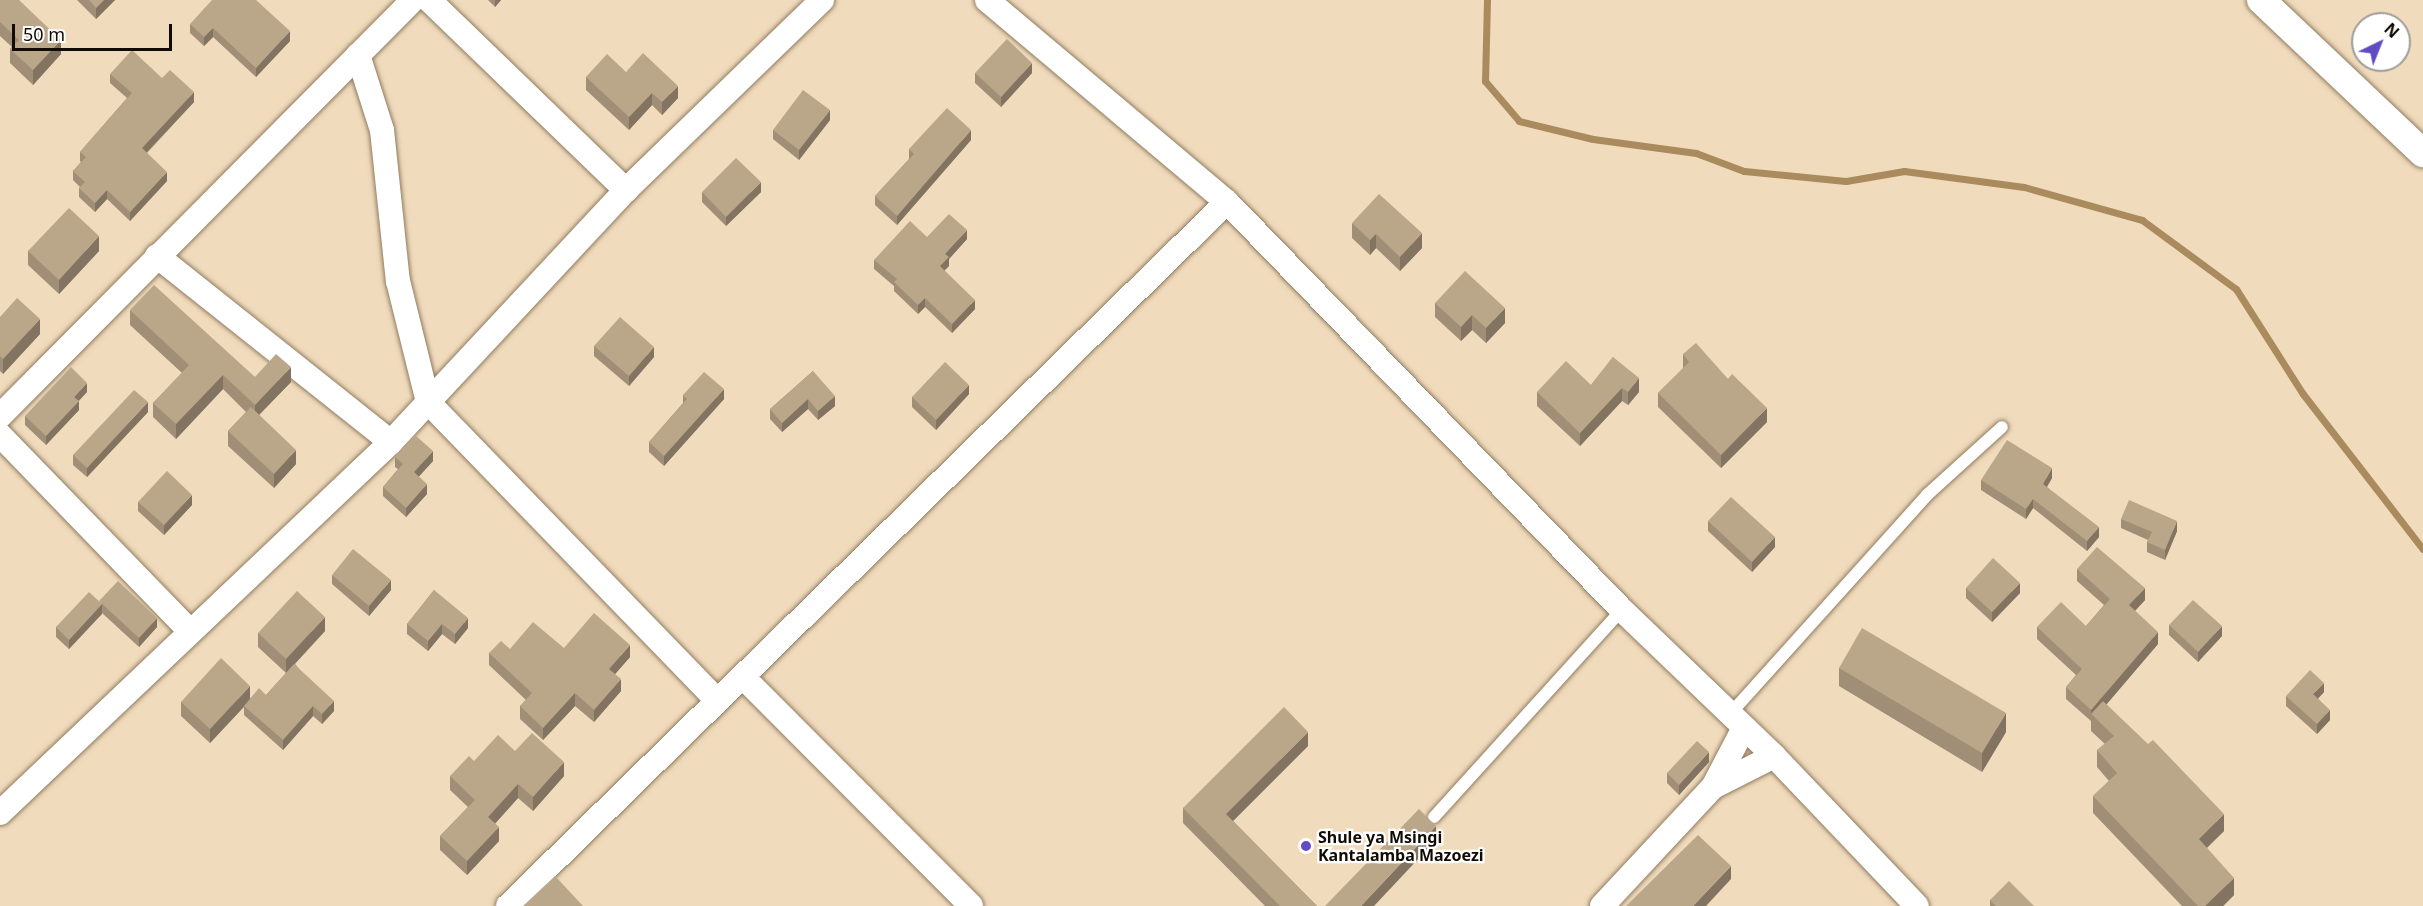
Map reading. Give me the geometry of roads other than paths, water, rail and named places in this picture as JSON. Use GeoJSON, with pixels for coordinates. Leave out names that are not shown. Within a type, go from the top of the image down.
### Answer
{"type":"FeatureCollection","features":[{"type":"Feature","properties":{"kind":"street"},"geometry":{"type":"LineString","coordinates":[[0,416],[413,0]]}},
{"type":"Feature","properties":{"kind":"street"},"geometry":{"type":"LineString","coordinates":[[429,0],[626,190]]}},
{"type":"Feature","properties":{"kind":"street"},"geometry":{"type":"LineString","coordinates":[[0,813],[189,630],[391,442],[626,190],[822,0]]}},
{"type":"Feature","properties":{"kind":"street"},"geometry":{"type":"LineString","coordinates":[[987,0],[1227,202],[1622,610],[1774,756],[1917,906]]}},
{"type":"Feature","properties":{"kind":"street"},"geometry":{"type":"LineString","coordinates":[[2262,0],[2423,153]]}},
{"type":"Feature","properties":{"kind":"street"},"geometry":{"type":"LineString","coordinates":[[358,55],[382,130],[398,281],[428,402],[717,700]]}},
{"type":"Feature","properties":{"kind":"street"},"geometry":{"type":"LineString","coordinates":[[508,906],[1227,202]]}},
{"type":"Feature","properties":{"kind":"street"},"geometry":{"type":"LineString","coordinates":[[157,256],[391,442]]}},
{"type":"Feature","properties":{"kind":"street"},"geometry":{"type":"LineString","coordinates":[[0,435],[189,630]]}},
{"type":"Feature","properties":{"kind":"street"},"geometry":{"type":"LineString","coordinates":[[743,677],[971,906]]}},
{"type":"Feature","properties":{"kind":"street"},"geometry":{"type":"LineString","coordinates":[[1713,787],[1737,721]]}},
{"type":"Feature","properties":{"kind":"street"},"geometry":{"type":"LineString","coordinates":[[1602,906],[1713,787],[1774,756]]}},
{"type":"Feature","properties":{"kind":"lane"},"geometry":{"type":"LineString","coordinates":[[1737,721],[1926,495],[2002,427]]}},
{"type":"Feature","properties":{"kind":"lane"},"geometry":{"type":"LineString","coordinates":[[1434,818],[1622,610]]}},
{"type":"Feature","properties":{"kind":"waterway"},"geometry":{"type":"LineString","coordinates":[[1487,0],[1485,81],[1519,121],[1593,139],[1696,153],[1744,171],[1846,181],[1904,171],[2024,187],[2142,220],[2236,289],[2303,394],[2423,549]]}},
{"type":"Feature","properties":{"kind":"place","name":"Shule ya Msingi Kantalamba Mazoezi"},"geometry":{"type":"Point","coordinates":[1306,846]}}]}
